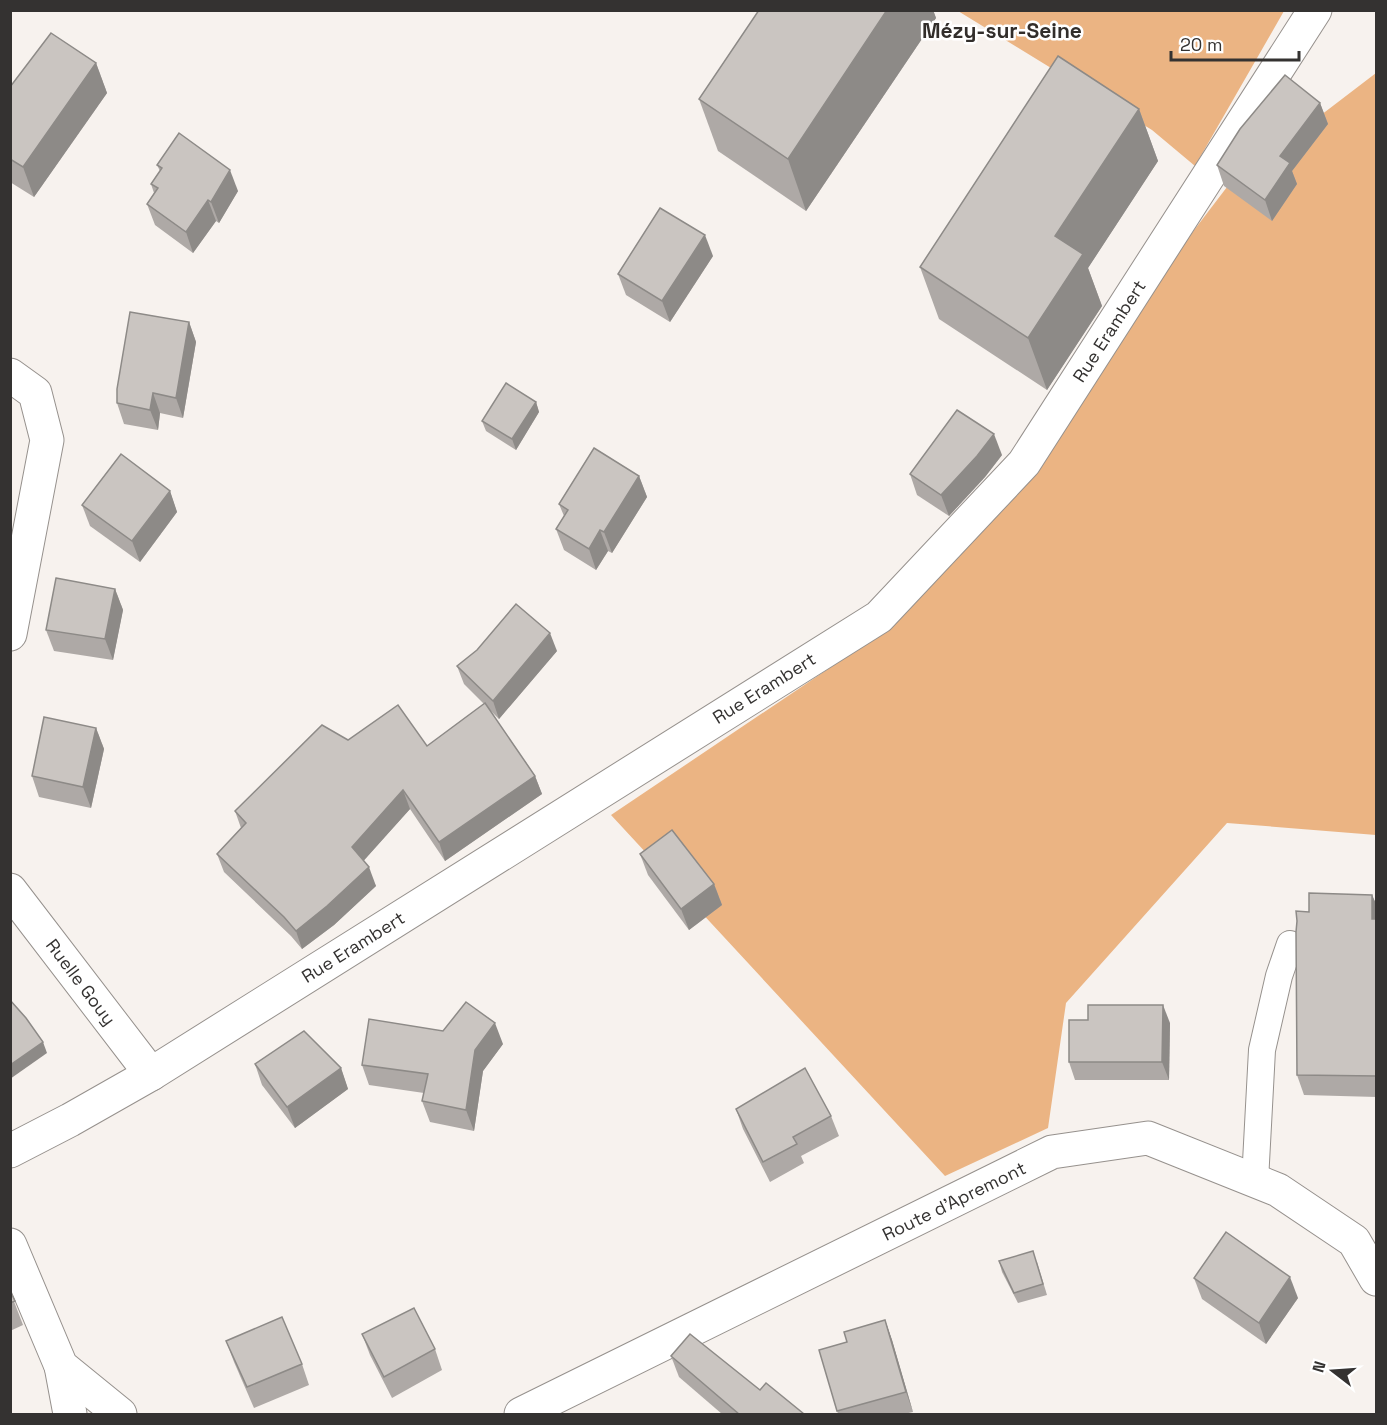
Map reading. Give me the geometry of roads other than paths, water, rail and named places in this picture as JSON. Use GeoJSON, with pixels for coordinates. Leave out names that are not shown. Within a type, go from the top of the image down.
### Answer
{"type":"FeatureCollection","features":[{"type":"Feature","properties":{"kind":"street","name":"Rue Erambert"},"geometry":{"type":"LineString","coordinates":[[10,1151],[151,1074],[879,616],[1024,463],[1315,10]]}},
{"type":"Feature","properties":{"kind":"street"},"geometry":{"type":"LineString","coordinates":[[10,375],[35,393],[47,440],[10,633]]}},
{"type":"Feature","properties":{"kind":"street","name":"Ruelle Gouy"},"geometry":{"type":"LineString","coordinates":[[10,890],[151,1074]]}},
{"type":"Feature","properties":{"kind":"street","name":"Route d'Apremont"},"geometry":{"type":"LineString","coordinates":[[522,1414],[1052,1152],[1148,1138],[1278,1190],[1354,1241],[1377,1279]]}},
{"type":"Feature","properties":{"kind":"street"},"geometry":{"type":"LineString","coordinates":[[10,1245],[61,1366],[70,1414]]}},
{"type":"Feature","properties":{"kind":"street"},"geometry":{"type":"LineString","coordinates":[[61,1366],[120,1414]]}},
{"type":"Feature","properties":{"kind":"lane"},"geometry":{"type":"LineString","coordinates":[[1256,1181],[1262,1050],[1276,986],[1290,944]]}},
{"type":"Feature","properties":{"kind":"district","name":"Mézy-sur-Seine"},"geometry":{"type":"Point","coordinates":[1002,30]}}]}
